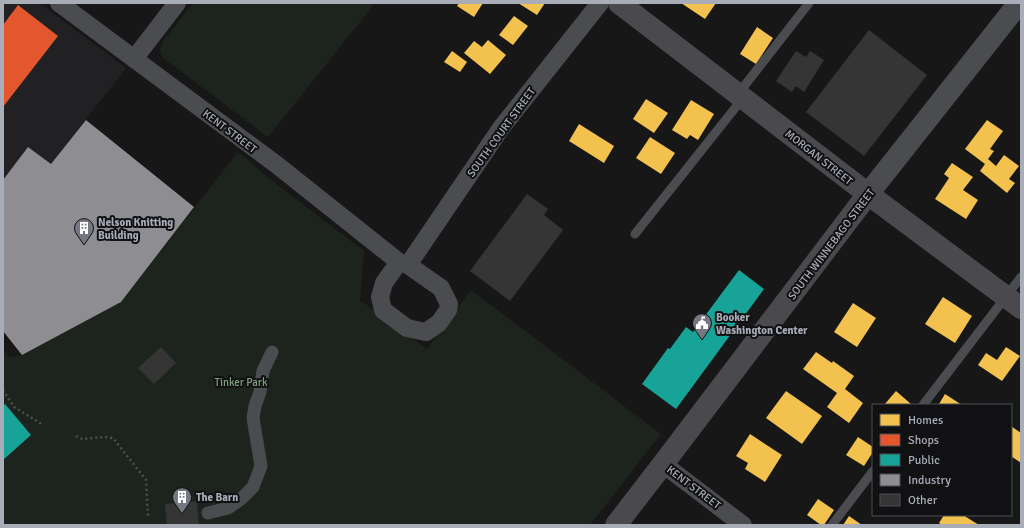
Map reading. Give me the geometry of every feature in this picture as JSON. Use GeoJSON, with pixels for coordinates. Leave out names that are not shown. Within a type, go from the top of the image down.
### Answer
{"type":"FeatureCollection","features":[{"type":"Feature","properties":{"kind":"main road","name":"MORGAN STREET"},"geometry":{"type":"LineString","coordinates":[[619,3],[868,194],[1013,302]]}},
{"type":"Feature","properties":{"kind":"main road","name":"SOUTH WINNEBAGO STREET"},"geometry":{"type":"LineString","coordinates":[[616,525],[868,194]]}},
{"type":"Feature","properties":{"kind":"street","name":"KENT STREET"},"geometry":{"type":"LineString","coordinates":[[59,3],[277,165],[403,264]]}},
{"type":"Feature","properties":{"kind":"street"},"geometry":{"type":"LineString","coordinates":[[134,59],[177,3]]}},
{"type":"Feature","properties":{"kind":"street","name":"SOUTH COURT STREET"},"geometry":{"type":"LineString","coordinates":[[403,264],[501,128],[600,3]]}},
{"type":"Feature","properties":{"kind":"street","name":"SOUTH WINNEBAGO STREET"},"geometry":{"type":"LineString","coordinates":[[868,194],[1019,3]]}},
{"type":"Feature","properties":{"kind":"street"},"geometry":{"type":"LineString","coordinates":[[208,513],[228,508],[241,499],[253,487],[261,466],[253,418],[254,406],[260,392],[263,371],[272,352]]}},
{"type":"Feature","properties":{"kind":"street","name":"KENT STREET"},"geometry":{"type":"LineString","coordinates":[[663,464],[743,525]]}},
{"type":"Feature","properties":{"kind":"lane"},"geometry":{"type":"LineString","coordinates":[[635,234],[741,96],[809,3]]}},
{"type":"Feature","properties":{"kind":"lane"},"geometry":{"type":"LineString","coordinates":[[924,404],[1013,302],[1021,277]]}},
{"type":"Feature","properties":{"kind":"lane"},"geometry":{"type":"LineString","coordinates":[[832,525],[872,472]]}},
{"type":"Feature","properties":{"kind":"path"},"geometry":{"type":"LineString","coordinates":[[3,390],[14,407],[43,425]]}},
{"type":"Feature","properties":{"kind":"path"},"geometry":{"type":"LineString","coordinates":[[76,436],[82,439],[104,437],[113,438],[146,480],[148,518]]}},
{"type":"Feature","properties":{"kind":"shaded area"},"geometry":{"type":"Polygon","coordinates":[[[3,3],[39,3],[126,68],[51,164],[28,147],[3,180],[3,3]]]}},
{"type":"Feature","properties":{"kind":"green space"},"geometry":{"type":"Polygon","coordinates":[[[193,3],[375,3],[268,137],[163,58],[160,50],[163,41],[193,3]]]}},
{"type":"Feature","properties":{"kind":"green space","name":"Tinker Park"},"geometry":{"type":"Polygon","coordinates":[[[238,152],[270,179],[364,251],[360,300],[427,349],[471,290],[661,434],[590,525],[3,525],[3,349],[10,357],[22,355],[121,302],[238,152]]]}},
{"type":"Feature","properties":{"kind":"building: Homes"},"geometry":{"type":"Polygon","coordinates":[[[459,3],[483,3],[474,17],[457,6],[459,3]]]}},
{"type":"Feature","properties":{"kind":"building: Homes"},"geometry":{"type":"Polygon","coordinates":[[[518,3],[545,3],[537,15],[518,3]]]}},
{"type":"Feature","properties":{"kind":"building: Homes"},"geometry":{"type":"Polygon","coordinates":[[[681,3],[716,3],[705,19],[681,3]]]}},
{"type":"Feature","properties":{"kind":"building: Homes"},"geometry":{"type":"Polygon","coordinates":[[[514,16],[528,26],[513,45],[499,35],[514,16]]]}},
{"type":"Feature","properties":{"kind":"building: Homes"},"geometry":{"type":"Polygon","coordinates":[[[757,27],[773,38],[756,64],[740,54],[757,27]]]}},
{"type":"Feature","properties":{"kind":"building: Homes"},"geometry":{"type":"Polygon","coordinates":[[[488,40],[506,55],[490,74],[464,53],[474,41],[482,47],[488,40]]]}},
{"type":"Feature","properties":{"kind":"building: Homes"},"geometry":{"type":"Polygon","coordinates":[[[452,51],[467,62],[460,72],[444,62],[452,51]]]}},
{"type":"Feature","properties":{"kind":"building: Homes"},"geometry":{"type":"Polygon","coordinates":[[[646,99],[668,113],[654,133],[633,119],[646,99]]]}},
{"type":"Feature","properties":{"kind":"building: Homes"},"geometry":{"type":"Polygon","coordinates":[[[691,100],[714,114],[698,140],[690,135],[687,139],[672,130],[691,100]]]}},
{"type":"Feature","properties":{"kind":"building: Homes"},"geometry":{"type":"Polygon","coordinates":[[[987,120],[1003,131],[990,149],[994,151],[988,159],[996,166],[1004,155],[1019,166],[1009,179],[1015,183],[1007,193],[980,171],[985,164],[965,149],[987,120]]]}},
{"type":"Feature","properties":{"kind":"building: Homes"},"geometry":{"type":"Polygon","coordinates":[[[579,124],[614,146],[604,163],[569,141],[579,124]]]}},
{"type":"Feature","properties":{"kind":"building: Homes"},"geometry":{"type":"Polygon","coordinates":[[[650,137],[675,153],[661,174],[636,158],[650,137]]]}},
{"type":"Feature","properties":{"kind":"building: Homes"},"geometry":{"type":"Polygon","coordinates":[[[952,163],[973,177],[963,190],[978,200],[966,219],[935,199],[949,178],[944,174],[952,163]]]}},
{"type":"Feature","properties":{"kind":"building: Homes"},"geometry":{"type":"Polygon","coordinates":[[[943,297],[972,316],[955,343],[925,324],[943,297]]]}},
{"type":"Feature","properties":{"kind":"building: Homes"},"geometry":{"type":"Polygon","coordinates":[[[853,303],[876,318],[857,347],[834,332],[853,303]]]}},
{"type":"Feature","properties":{"kind":"building: Homes"},"geometry":{"type":"Polygon","coordinates":[[[1006,347],[1020,356],[1002,381],[978,365],[986,353],[997,360],[1006,347]]]}},
{"type":"Feature","properties":{"kind":"building: Homes"},"geometry":{"type":"Polygon","coordinates":[[[816,352],[832,363],[833,361],[854,376],[845,389],[863,403],[849,423],[827,407],[837,393],[803,369],[816,352]]]}},
{"type":"Feature","properties":{"kind":"building: Homes"},"geometry":{"type":"Polygon","coordinates":[[[786,391],[822,416],[802,444],[766,418],[786,391]]]}},
{"type":"Feature","properties":{"kind":"building: Homes"},"geometry":{"type":"Polygon","coordinates":[[[896,391],[911,404],[885,404],[896,391]]]}},
{"type":"Feature","properties":{"kind":"building: Homes"},"geometry":{"type":"Polygon","coordinates":[[[945,394],[960,404],[939,404],[945,394]]]}},
{"type":"Feature","properties":{"kind":"building: Homes"},"geometry":{"type":"Polygon","coordinates":[[[1012,427],[1021,433],[1021,463],[1012,457],[1012,427]]]}},
{"type":"Feature","properties":{"kind":"building: Homes"},"geometry":{"type":"Polygon","coordinates":[[[750,434],[782,455],[765,482],[745,469],[748,463],[736,456],[750,434]]]}},
{"type":"Feature","properties":{"kind":"building: Homes"},"geometry":{"type":"Polygon","coordinates":[[[858,437],[872,446],[872,454],[864,466],[846,455],[858,437]]]}},
{"type":"Feature","properties":{"kind":"building: Homes"},"geometry":{"type":"Polygon","coordinates":[[[818,499],[834,510],[824,525],[821,525],[807,515],[818,499]]]}},
{"type":"Feature","properties":{"kind":"building: Homes"},"geometry":{"type":"Polygon","coordinates":[[[849,516],[862,525],[843,525],[849,516]]]}},
{"type":"Feature","properties":{"kind":"building: Homes"},"geometry":{"type":"Polygon","coordinates":[[[943,516],[965,516],[979,525],[942,525],[939,523],[943,516]]]}},
{"type":"Feature","properties":{"kind":"building: Shops"},"geometry":{"type":"Polygon","coordinates":[[[18,5],[58,36],[3,107],[3,25],[18,5]]]}},
{"type":"Feature","properties":{"kind":"building: Public","name":"Booker Washington Center"},"geometry":{"type":"Polygon","coordinates":[[[739,270],[764,289],[676,409],[642,384],[668,348],[670,349],[686,327],[693,332],[739,270]]]}},
{"type":"Feature","properties":{"kind":"building: Public"},"geometry":{"type":"Polygon","coordinates":[[[5,404],[31,435],[3,460],[3,406],[5,404]]]}},
{"type":"Feature","properties":{"kind":"building: Industry","name":"Nelson Knitting Building"},"geometry":{"type":"Polygon","coordinates":[[[86,120],[194,207],[121,302],[22,355],[3,331],[3,180],[28,147],[51,164],[86,120]]]}},
{"type":"Feature","properties":{"kind":"building: Other"},"geometry":{"type":"Polygon","coordinates":[[[869,30],[927,75],[864,156],[806,112],[869,30]]]}},
{"type":"Feature","properties":{"kind":"building: Other"},"geometry":{"type":"Polygon","coordinates":[[[796,51],[806,57],[810,51],[824,60],[804,92],[796,86],[792,92],[776,81],[796,51]]]}},
{"type":"Feature","properties":{"kind":"building: Other"},"geometry":{"type":"Polygon","coordinates":[[[527,194],[548,209],[544,215],[563,230],[510,301],[470,271],[527,194]]]}},
{"type":"Feature","properties":{"kind":"building: Other"},"geometry":{"type":"Polygon","coordinates":[[[161,347],[176,363],[154,384],[138,368],[161,347]]]}},
{"type":"Feature","properties":{"kind":"building: Other","name":"The Barn"},"geometry":{"type":"Polygon","coordinates":[[[197,501],[199,525],[167,525],[165,504],[197,501]]]}},
{"type":"Feature","properties":{"kind":"place","name":"Nelson Knitting Building"},"geometry":{"type":"Point","coordinates":[84,245]}},
{"type":"Feature","properties":{"kind":"place","name":"Booker Washington Center"},"geometry":{"type":"Point","coordinates":[702,340]}},
{"type":"Feature","properties":{"kind":"place","name":"The Barn"},"geometry":{"type":"Point","coordinates":[182,514]}}]}
